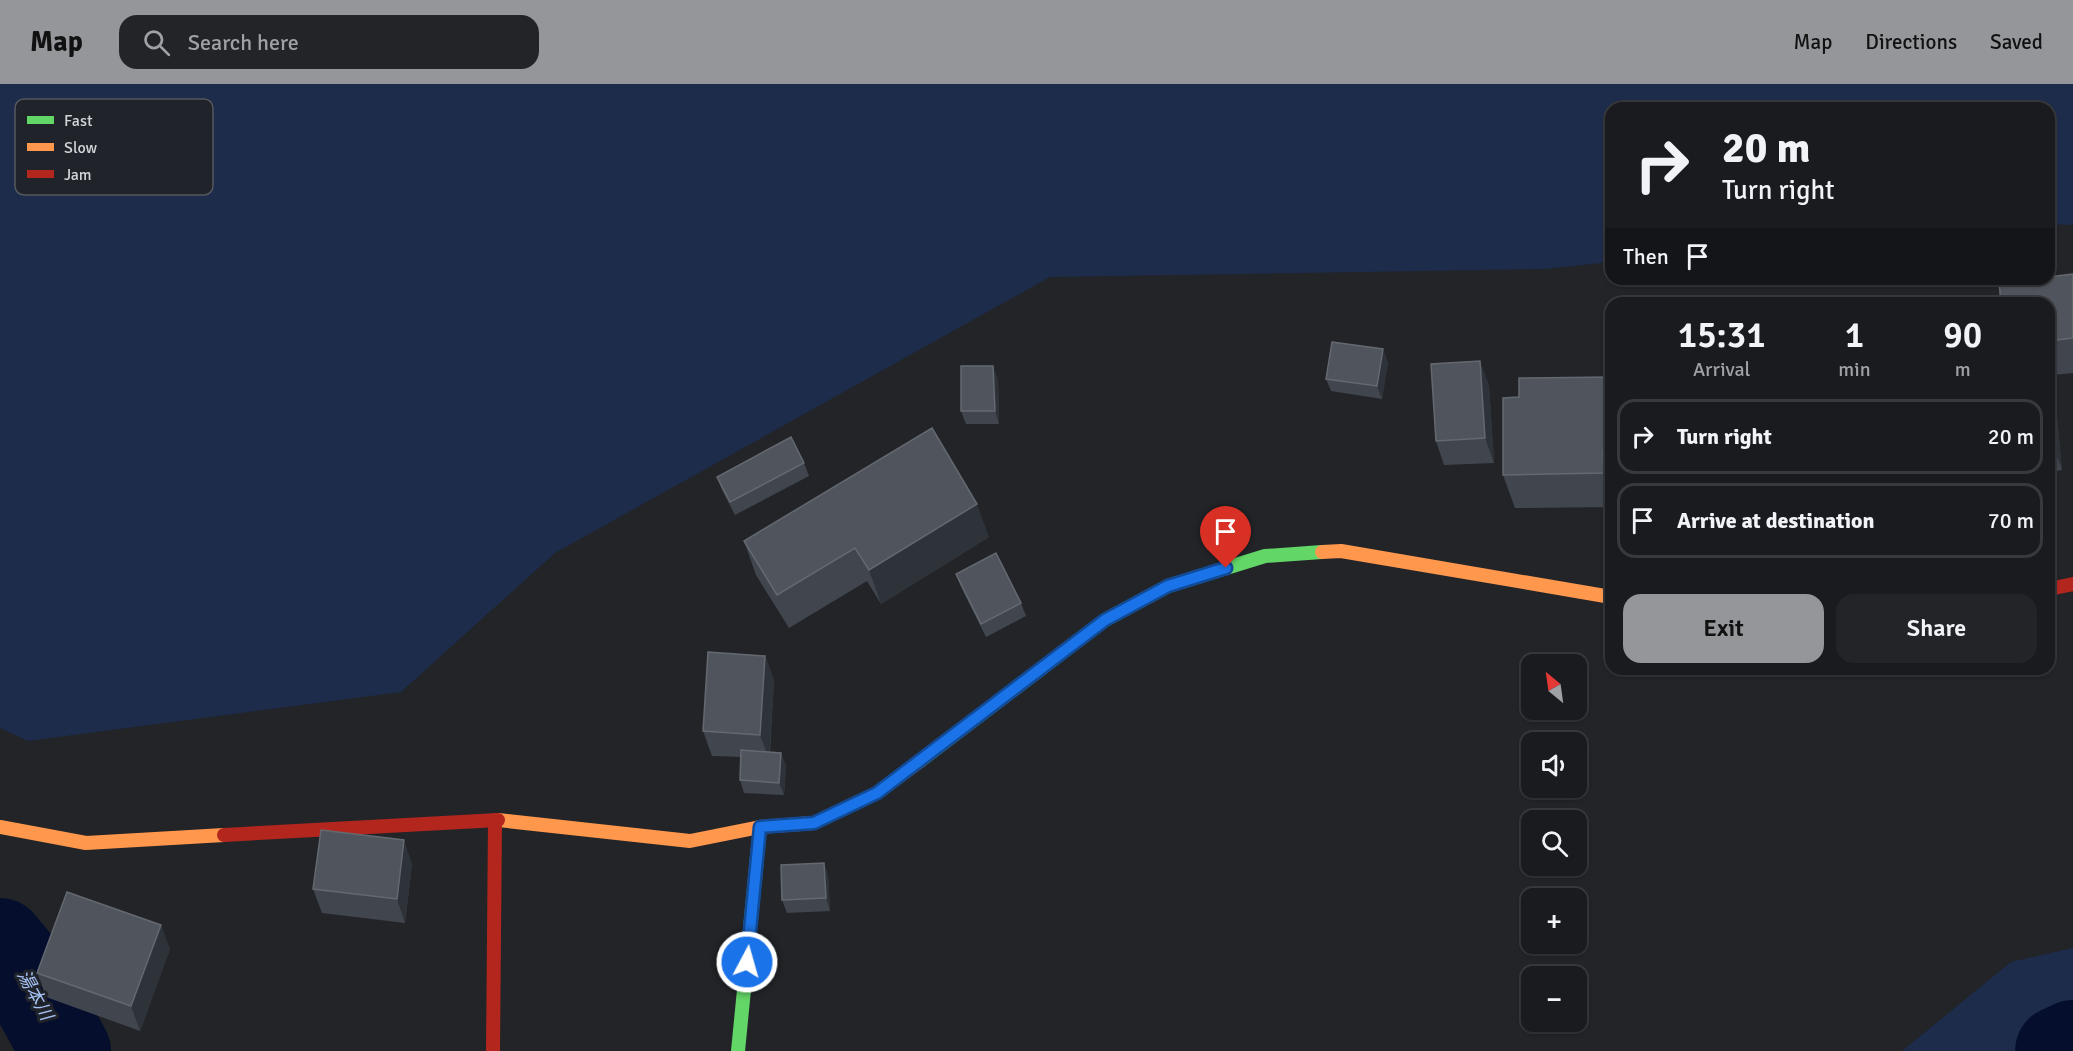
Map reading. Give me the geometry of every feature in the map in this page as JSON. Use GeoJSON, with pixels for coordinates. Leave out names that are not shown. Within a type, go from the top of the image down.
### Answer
{"type":"FeatureCollection","features":[{"type":"Feature","properties":{"kind":"street"},"geometry":{"type":"LineString","coordinates":[[0,827],[86,843],[495,820],[690,841],[760,827],[814,823],[877,793],[1105,620],[1168,586],[1265,556],[1341,551],[1605,596]]}},
{"type":"Feature","properties":{"kind":"street"},"geometry":{"type":"LineString","coordinates":[[2055,588],[2073,584]]}},
{"type":"Feature","properties":{"kind":"street"},"geometry":{"type":"LineString","coordinates":[[493,1051],[495,820]]}},
{"type":"Feature","properties":{"kind":"street"},"geometry":{"type":"LineString","coordinates":[[738,1051],[760,827]]}},
{"type":"Feature","properties":{"kind":"shaded area"},"geometry":{"type":"Polygon","coordinates":[[[0,84],[2073,84],[2073,225],[2055,224],[2055,102],[1605,102],[1605,263],[1544,269],[1050,277],[555,553],[401,692],[28,741],[0,728],[0,84]]]}},
{"type":"Feature","properties":{"kind":"shaded area"},"geometry":{"type":"Polygon","coordinates":[[[2073,948],[2073,1051],[1902,1051],[2011,962],[2073,948]]]}},
{"type":"Feature","properties":{"kind":"building"},"geometry":{"type":"Polygon","coordinates":[[[2073,274],[2073,338],[2055,340],[2055,297],[2000,297],[1999,285],[2055,285],[2055,276],[2073,274]]]}},
{"type":"Feature","properties":{"kind":"building"},"geometry":{"type":"Polygon","coordinates":[[[1332,342],[1383,349],[1377,386],[1326,379],[1332,342]]]}},
{"type":"Feature","properties":{"kind":"building"},"geometry":{"type":"Polygon","coordinates":[[[1480,361],[1485,438],[1436,441],[1431,364],[1480,361]]]}},
{"type":"Feature","properties":{"kind":"building"},"geometry":{"type":"Polygon","coordinates":[[[961,366],[993,366],[995,411],[961,411],[961,366]]]}},
{"type":"Feature","properties":{"kind":"building"},"geometry":{"type":"Polygon","coordinates":[[[1605,377],[1604,473],[1503,475],[1503,398],[1519,397],[1519,378],[1605,377]]]}},
{"type":"Feature","properties":{"kind":"building"},"geometry":{"type":"Polygon","coordinates":[[[932,428],[977,504],[869,570],[855,548],[777,595],[744,541],[932,428]]]}},
{"type":"Feature","properties":{"kind":"building"},"geometry":{"type":"Polygon","coordinates":[[[791,437],[804,463],[730,502],[717,477],[791,437]]]}},
{"type":"Feature","properties":{"kind":"building"},"geometry":{"type":"Polygon","coordinates":[[[996,553],[1021,603],[981,624],[956,574],[996,553]]]}},
{"type":"Feature","properties":{"kind":"building"},"geometry":{"type":"Polygon","coordinates":[[[708,652],[765,656],[760,735],[703,731],[708,652]]]}},
{"type":"Feature","properties":{"kind":"building"},"geometry":{"type":"Polygon","coordinates":[[[741,750],[781,753],[779,783],[740,780],[741,750]]]}},
{"type":"Feature","properties":{"kind":"building"},"geometry":{"type":"Polygon","coordinates":[[[321,830],[404,840],[397,899],[313,889],[321,830]]]}},
{"type":"Feature","properties":{"kind":"building"},"geometry":{"type":"Polygon","coordinates":[[[824,863],[826,898],[782,900],[781,865],[824,863]]]}},
{"type":"Feature","properties":{"kind":"building"},"geometry":{"type":"Polygon","coordinates":[[[67,892],[161,925],[131,1006],[37,973],[67,892]]]}},
{"type":"Feature","properties":{"kind":"waterway","name":"湯本川"},"geometry":{"type":"LineString","coordinates":[[0,943],[20,967],[66,1051]]}},
{"type":"Feature","properties":{"kind":"waterway","name":"湯本川"},"geometry":{"type":"LineString","coordinates":[[2060,1051],[2073,1045]]}},
{"type":"Feature","properties":{"kind":"traffic: fast"},"geometry":{"type":"LineString","coordinates":[[920,761],[1105,620],[1168,586],[1265,556],[1322,552]]}},
{"type":"Feature","properties":{"kind":"traffic: fast"},"geometry":{"type":"LineString","coordinates":[[738,1051],[760,827]]}},
{"type":"Feature","properties":{"kind":"traffic: slow"},"geometry":{"type":"LineString","coordinates":[[1322,552],[1341,551],[1605,596]]}},
{"type":"Feature","properties":{"kind":"traffic: slow"},"geometry":{"type":"LineString","coordinates":[[498,820],[690,841],[760,827],[814,823],[877,793],[920,761]]}},
{"type":"Feature","properties":{"kind":"traffic: slow"},"geometry":{"type":"LineString","coordinates":[[0,827],[86,843],[224,835]]}},
{"type":"Feature","properties":{"kind":"traffic: jam"},"geometry":{"type":"LineString","coordinates":[[2055,588],[2073,584]]}},
{"type":"Feature","properties":{"kind":"traffic: jam"},"geometry":{"type":"LineString","coordinates":[[493,1051],[495,820]]}},
{"type":"Feature","properties":{"kind":"traffic: jam"},"geometry":{"type":"LineString","coordinates":[[224,835],[498,820]]}},
{"type":"Feature","properties":{"kind":"route"},"geometry":{"type":"LineString","coordinates":[[747,962],[760,827],[814,823],[877,793],[1105,620],[1168,586],[1226,568]]}}]}
